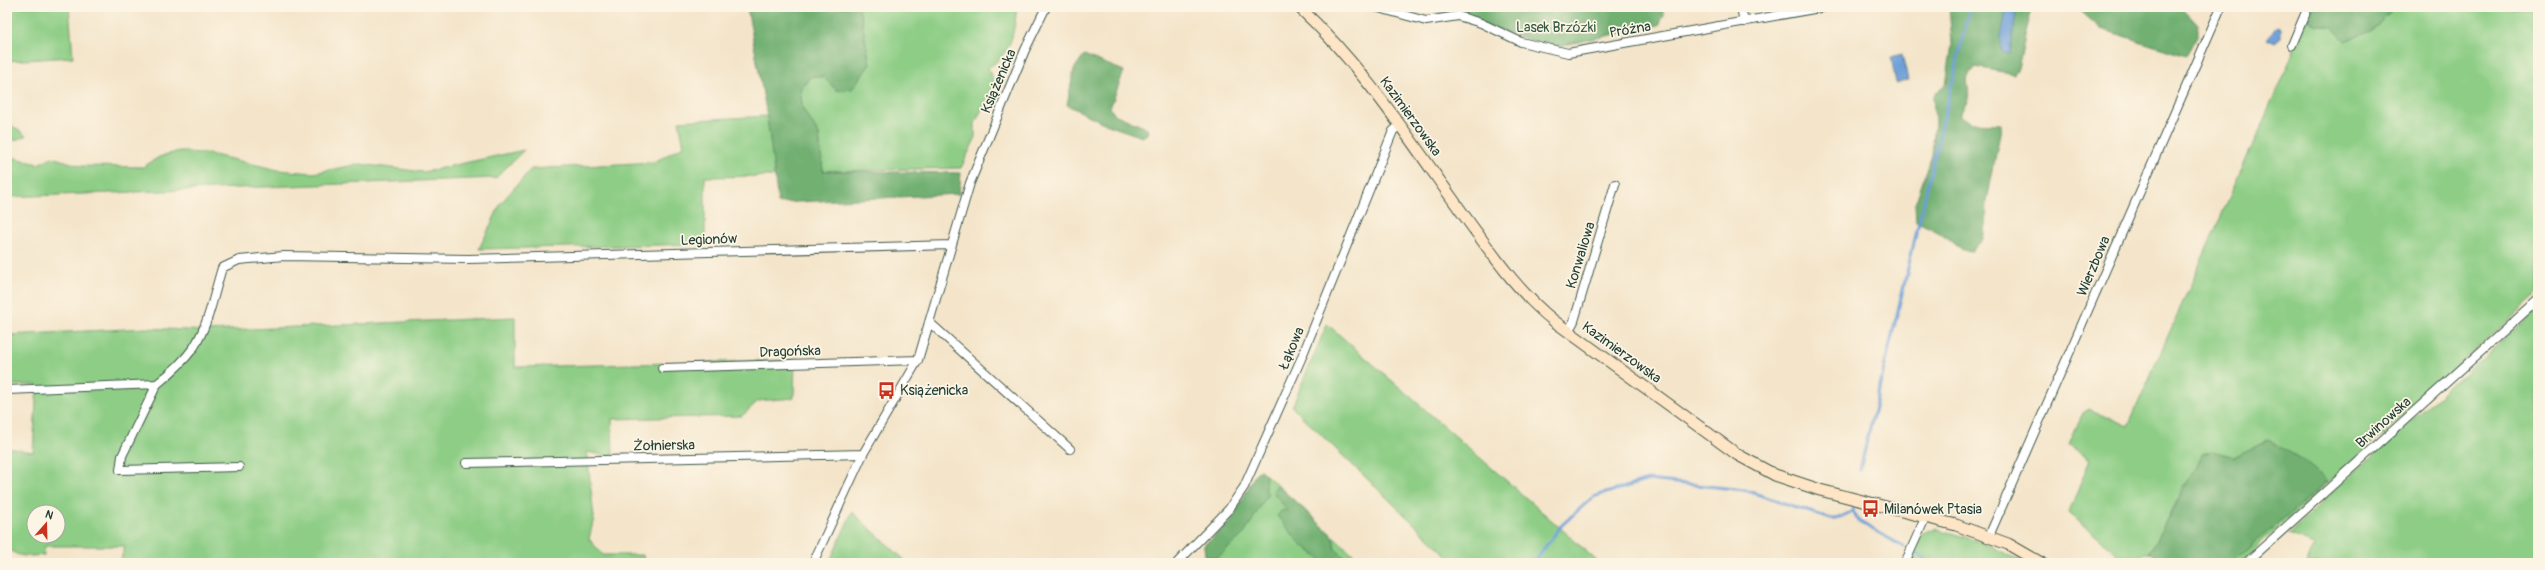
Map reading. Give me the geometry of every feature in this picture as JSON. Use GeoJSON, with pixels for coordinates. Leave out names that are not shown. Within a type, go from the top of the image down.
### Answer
{"type":"FeatureCollection","features":[{"type":"Feature","properties":{"kind":"street","name":"Książenicka"},"geometry":{"type":"LineString","coordinates":[[813,563],[863,454],[918,360],[970,183],[1025,50],[1046,7]]}},
{"type":"Feature","properties":{"kind":"street","name":"Kazimierzowska"},"geometry":{"type":"LineString","coordinates":[[1299,7],[1346,55],[1400,125],[1508,276],[1538,308],[1568,332],[1712,436],[1760,468],[1792,482],[1926,516],[1990,536],[2041,563]]}},
{"type":"Feature","properties":{"kind":"street","name":"Próżna"},"geometry":{"type":"LineString","coordinates":[[1374,7],[1426,21],[1458,16],[1481,23],[1521,42],[1568,52],[1825,7]]}},
{"type":"Feature","properties":{"kind":"street"},"geometry":{"type":"LineString","coordinates":[[1741,7],[1744,22]]}},
{"type":"Feature","properties":{"kind":"street","name":"Wierzbowa"},"geometry":{"type":"LineString","coordinates":[[1990,536],[2221,7]]}},
{"type":"Feature","properties":{"kind":"street"},"geometry":{"type":"LineString","coordinates":[[2292,45],[2308,7]]}},
{"type":"Feature","properties":{"kind":"street","name":"Łąkowa"},"geometry":{"type":"LineString","coordinates":[[1177,563],[1229,509],[1244,487],[1301,359],[1393,131],[1400,125]]}},
{"type":"Feature","properties":{"kind":"street","name":"Konwaliowa"},"geometry":{"type":"LineString","coordinates":[[1568,332],[1574,321],[1615,184]]}},
{"type":"Feature","properties":{"kind":"street","name":"Legionów"},"geometry":{"type":"LineString","coordinates":[[157,384],[177,367],[194,347],[202,331],[222,268],[239,260],[284,256],[468,259],[951,246]]}},
{"type":"Feature","properties":{"kind":"street","name":"Brwinowska"},"geometry":{"type":"LineString","coordinates":[[2246,563],[2538,300]]}},
{"type":"Feature","properties":{"kind":"street"},"geometry":{"type":"LineString","coordinates":[[929,322],[1070,449]]}},
{"type":"Feature","properties":{"kind":"street","name":"Dragońska"},"geometry":{"type":"LineString","coordinates":[[662,368],[918,360]]}},
{"type":"Feature","properties":{"kind":"street"},"geometry":{"type":"LineString","coordinates":[[7,390],[157,384],[122,456],[120,470],[239,467]]}},
{"type":"Feature","properties":{"kind":"street","name":"Żołnierska"},"geometry":{"type":"LineString","coordinates":[[466,463],[863,454]]}},
{"type":"Feature","properties":{"kind":"street"},"geometry":{"type":"LineString","coordinates":[[1905,563],[1926,516]]}},
{"type":"Feature","properties":{"kind":"street"},"geometry":{"type":"LineString","coordinates":[[808,563],[813,563]]}},
{"type":"Feature","properties":{"kind":"green space"},"geometry":{"type":"Polygon","coordinates":[[[7,7],[69,7],[73,57],[7,61],[7,7]]]}},
{"type":"Feature","properties":{"kind":"green space"},"geometry":{"type":"Polygon","coordinates":[[[747,7],[859,7],[870,64],[852,89],[836,90],[823,77],[811,76],[800,90],[803,109],[819,135],[823,171],[961,173],[959,194],[778,203],[767,116],[747,7]]]}},
{"type":"Feature","properties":{"kind":"green space"},"geometry":{"type":"Polygon","coordinates":[[[859,7],[1017,7],[1013,34],[1007,49],[996,62],[988,68],[995,83],[975,123],[975,139],[961,168],[823,171],[819,135],[803,109],[800,90],[811,76],[823,77],[836,90],[852,89],[870,64],[859,7]]]}},
{"type":"Feature","properties":{"kind":"green space","name":"Lasek Brzózki"},"geometry":{"type":"Polygon","coordinates":[[[1423,7],[1662,7],[1664,15],[1659,25],[1554,47],[1423,7]]]}},
{"type":"Feature","properties":{"kind":"green space"},"geometry":{"type":"Polygon","coordinates":[[[1949,7],[2032,7],[2018,68],[2014,74],[1975,67],[1967,79],[1969,94],[1966,104],[1961,112],[1961,116],[1972,123],[2001,124],[1987,201],[1986,225],[1983,239],[1972,251],[1963,250],[1938,232],[1916,221],[1915,204],[1932,155],[1935,122],[1933,98],[1936,93],[1946,85],[1952,44],[1949,7]]]}},
{"type":"Feature","properties":{"kind":"green space"},"geometry":{"type":"Polygon","coordinates":[[[2076,7],[2182,7],[2198,24],[2198,36],[2186,56],[2101,29],[2076,7]]]}},
{"type":"Feature","properties":{"kind":"green space"},"geometry":{"type":"Polygon","coordinates":[[[2311,7],[2394,7],[2372,31],[2345,41],[2331,26],[2317,26],[2306,18],[2311,7]]]}},
{"type":"Feature","properties":{"kind":"green space"},"geometry":{"type":"Polygon","coordinates":[[[2394,7],[2538,7],[2538,294],[2239,563],[2231,563],[2327,481],[2268,440],[2234,457],[2213,451],[2183,487],[2149,554],[2121,557],[2069,513],[2090,459],[2069,445],[2083,413],[2089,409],[2128,426],[2288,65],[2306,18],[2317,26],[2331,26],[2372,31],[2394,7]]]}},
{"type":"Feature","properties":{"kind":"green space"},"geometry":{"type":"Polygon","coordinates":[[[1084,55],[1124,71],[1110,108],[1114,114],[1144,127],[1148,130],[1147,134],[1142,137],[1108,125],[1067,105],[1074,69],[1084,55]]]}},
{"type":"Feature","properties":{"kind":"green space"},"geometry":{"type":"Polygon","coordinates":[[[767,116],[775,176],[705,177],[705,244],[479,249],[501,203],[531,169],[654,162],[684,146],[679,121],[767,116]]]}},
{"type":"Feature","properties":{"kind":"green space"},"geometry":{"type":"Polygon","coordinates":[[[7,122],[26,136],[10,142],[12,157],[38,164],[52,157],[81,166],[143,167],[159,157],[179,151],[210,154],[278,170],[313,173],[360,164],[423,172],[524,150],[496,178],[7,197],[7,122]]]}},
{"type":"Feature","properties":{"kind":"green space"},"geometry":{"type":"Polygon","coordinates":[[[2538,308],[2538,554],[2534,563],[2307,563],[2314,545],[2288,535],[2344,481],[2538,308]]]}},
{"type":"Feature","properties":{"kind":"green space"},"geometry":{"type":"Polygon","coordinates":[[[515,317],[515,367],[795,360],[794,398],[758,401],[742,416],[612,419],[613,457],[587,452],[594,518],[589,539],[603,555],[643,555],[644,563],[120,563],[125,546],[45,546],[44,555],[23,556],[14,553],[7,546],[7,448],[33,452],[37,385],[7,385],[7,335],[146,328],[207,331],[515,317]]]}},
{"type":"Feature","properties":{"kind":"green space"},"geometry":{"type":"Polygon","coordinates":[[[1327,324],[1599,563],[1455,563],[1292,407],[1327,324]]]}},
{"type":"Feature","properties":{"kind":"green space"},"geometry":{"type":"Polygon","coordinates":[[[2268,440],[2301,459],[2328,481],[2231,563],[2175,563],[2149,554],[2202,454],[2213,451],[2234,457],[2268,440]]]}},
{"type":"Feature","properties":{"kind":"green space"},"geometry":{"type":"Polygon","coordinates":[[[1260,470],[1363,563],[1197,563],[1205,555],[1204,545],[1231,522],[1256,473],[1260,470]]]}},
{"type":"Feature","properties":{"kind":"green space"},"geometry":{"type":"Polygon","coordinates":[[[1260,470],[1266,475],[1265,490],[1268,494],[1244,534],[1218,557],[1213,558],[1205,555],[1204,545],[1231,522],[1256,473],[1260,470]]]}},
{"type":"Feature","properties":{"kind":"green space"},"geometry":{"type":"Polygon","coordinates":[[[1277,485],[1333,536],[1335,549],[1351,563],[1324,563],[1300,543],[1277,516],[1282,510],[1288,511],[1273,492],[1277,485]]]}},
{"type":"Feature","properties":{"kind":"green space"},"geometry":{"type":"Polygon","coordinates":[[[852,512],[908,563],[829,563],[852,512]]]}},
{"type":"Feature","properties":{"kind":"green space"},"geometry":{"type":"Polygon","coordinates":[[[1935,528],[1984,543],[2026,563],[1909,563],[1922,534],[1935,528]]]}},
{"type":"Feature","properties":{"kind":"water"},"geometry":{"type":"Polygon","coordinates":[[[2006,11],[2014,11],[2016,14],[2010,53],[2003,53],[2001,49],[2001,37],[2006,11]]]}},
{"type":"Feature","properties":{"kind":"water"},"geometry":{"type":"Polygon","coordinates":[[[2277,26],[2281,28],[2281,38],[2275,43],[2267,39],[2277,26]]]}},
{"type":"Feature","properties":{"kind":"water"},"geometry":{"type":"Polygon","coordinates":[[[1902,54],[1908,80],[1896,83],[1891,57],[1902,54]]]}},
{"type":"Feature","properties":{"kind":"waterway"},"geometry":{"type":"LineString","coordinates":[[1860,470],[1970,7]]}},
{"type":"Feature","properties":{"kind":"waterway"},"geometry":{"type":"LineString","coordinates":[[1533,563],[1562,525],[1593,497],[1648,480],[1745,490],[1831,519],[1836,519],[1853,511],[1854,507]]}},
{"type":"Feature","properties":{"kind":"waterway"},"geometry":{"type":"LineString","coordinates":[[1853,511],[1858,521],[1904,547]]}},
{"type":"Feature","properties":{"kind":"waterway"},"geometry":{"type":"LineString","coordinates":[[1914,552],[1933,563]]}},
{"type":"Feature","properties":{"kind":"place","name":"Książenicka"},"geometry":{"type":"Point","coordinates":[887,390]}},
{"type":"Feature","properties":{"kind":"place","name":"Milanówek Ptasia"},"geometry":{"type":"Point","coordinates":[1871,509]}}]}
